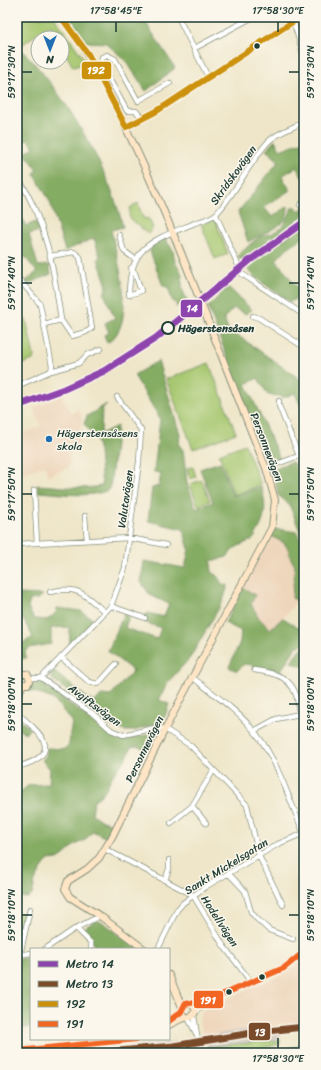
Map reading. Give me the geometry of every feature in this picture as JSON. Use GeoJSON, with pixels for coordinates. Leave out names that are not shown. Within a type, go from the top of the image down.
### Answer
{"type":"FeatureCollection","features":[{"type":"Feature","properties":{"kind":"street","name":"Personnevägen"},"geometry":{"type":"LineString","coordinates":[[62,17],[88,54],[126,127],[174,232],[266,468],[275,500],[272,527],[165,729],[105,849],[87,869],[68,881],[65,889],[70,897],[100,916]]}},
{"type":"Feature","properties":{"kind":"street"},"geometry":{"type":"LineString","coordinates":[[178,17],[195,48],[208,77]]}},
{"type":"Feature","properties":{"kind":"street"},"geometry":{"type":"LineString","coordinates":[[195,48],[251,17]]}},
{"type":"Feature","properties":{"kind":"street"},"geometry":{"type":"LineString","coordinates":[[126,127],[142,119],[293,20],[300,17]]}},
{"type":"Feature","properties":{"kind":"street"},"geometry":{"type":"LineString","coordinates":[[293,20],[304,56]]}},
{"type":"Feature","properties":{"kind":"street"},"geometry":{"type":"LineString","coordinates":[[142,119],[136,111],[127,111],[101,64],[102,57],[106,55],[114,59],[138,101],[170,83]]}},
{"type":"Feature","properties":{"kind":"street","name":"Skridskovägen"},"geometry":{"type":"LineString","coordinates":[[135,259],[155,241],[216,215],[268,143],[281,132],[304,122]]}},
{"type":"Feature","properties":{"kind":"street"},"geometry":{"type":"LineString","coordinates":[[17,176],[37,213],[46,239],[61,320],[72,336],[86,332],[92,328],[80,257],[74,252],[50,256]]}},
{"type":"Feature","properties":{"kind":"street"},"geometry":{"type":"LineString","coordinates":[[300,205],[304,201]]}},
{"type":"Feature","properties":{"kind":"street"},"geometry":{"type":"LineString","coordinates":[[216,215],[242,274],[304,315]]}},
{"type":"Feature","properties":{"kind":"street"},"geometry":{"type":"LineString","coordinates":[[119,236],[124,252],[135,259],[131,268],[129,279],[129,295],[141,291],[135,273],[131,268]]}},
{"type":"Feature","properties":{"kind":"street"},"geometry":{"type":"LineString","coordinates":[[17,277],[40,304],[52,366],[51,371]]}},
{"type":"Feature","properties":{"kind":"street"},"geometry":{"type":"LineString","coordinates":[[253,316],[259,318],[304,347]]}},
{"type":"Feature","properties":{"kind":"street"},"geometry":{"type":"LineString","coordinates":[[44,324],[61,320]]}},
{"type":"Feature","properties":{"kind":"street"},"geometry":{"type":"LineString","coordinates":[[17,386],[51,371],[79,364],[87,355],[101,349]]}},
{"type":"Feature","properties":{"kind":"street","name":"Valutavägen"},"geometry":{"type":"LineString","coordinates":[[42,678],[111,606],[125,568],[139,462],[141,430],[118,397]]}},
{"type":"Feature","properties":{"kind":"street"},"geometry":{"type":"LineString","coordinates":[[266,468],[302,455],[279,406],[279,401]]}},
{"type":"Feature","properties":{"kind":"street"},"geometry":{"type":"LineString","coordinates":[[34,490],[37,543]]}},
{"type":"Feature","properties":{"kind":"street"},"geometry":{"type":"LineString","coordinates":[[85,516],[87,540]]}},
{"type":"Feature","properties":{"kind":"street"},"geometry":{"type":"LineString","coordinates":[[17,544],[129,538]]}},
{"type":"Feature","properties":{"kind":"street","name":"Valutavägen"},"geometry":{"type":"LineString","coordinates":[[129,538],[166,545]]}},
{"type":"Feature","properties":{"kind":"street"},"geometry":{"type":"LineString","coordinates":[[50,592],[66,589],[80,591],[106,612]]}},
{"type":"Feature","properties":{"kind":"street"},"geometry":{"type":"LineString","coordinates":[[111,606],[145,618]]}},
{"type":"Feature","properties":{"kind":"street"},"geometry":{"type":"LineString","coordinates":[[62,658],[89,682],[98,684],[116,664]]}},
{"type":"Feature","properties":{"kind":"street"},"geometry":{"type":"LineString","coordinates":[[17,662],[22,674],[20,680],[23,684]]}},
{"type":"Feature","properties":{"kind":"street"},"geometry":{"type":"LineString","coordinates":[[254,670],[276,674],[286,680],[295,692],[301,713],[300,721],[304,726]]}},
{"type":"Feature","properties":{"kind":"street"},"geometry":{"type":"LineString","coordinates":[[22,674],[27,674],[30,678],[42,678]]}},
{"type":"Feature","properties":{"kind":"street"},"geometry":{"type":"LineString","coordinates":[[192,677],[254,731],[268,752],[304,833]]}},
{"type":"Feature","properties":{"kind":"street"},"geometry":{"type":"LineString","coordinates":[[17,697],[23,684],[29,682],[30,678]]}},
{"type":"Feature","properties":{"kind":"street","name":"Avgiftsvägen"},"geometry":{"type":"LineString","coordinates":[[42,678],[117,733],[123,735],[155,728],[165,729]]}},
{"type":"Feature","properties":{"kind":"street"},"geometry":{"type":"LineString","coordinates":[[17,713],[38,730],[45,745],[44,751],[39,760],[17,767]]}},
{"type":"Feature","properties":{"kind":"street"},"geometry":{"type":"LineString","coordinates":[[254,731],[271,720],[301,713]]}},
{"type":"Feature","properties":{"kind":"street"},"geometry":{"type":"LineString","coordinates":[[165,729],[191,746],[247,806],[259,856],[283,905]]}},
{"type":"Feature","properties":{"kind":"street"},"geometry":{"type":"LineString","coordinates":[[171,823],[192,806],[213,771]]}},
{"type":"Feature","properties":{"kind":"street"},"geometry":{"type":"LineString","coordinates":[[192,806],[206,823]]}},
{"type":"Feature","properties":{"kind":"street","name":"Sankt Mickelsgatan"},"geometry":{"type":"LineString","coordinates":[[158,948],[179,907],[193,895],[278,844],[304,833]]}},
{"type":"Feature","properties":{"kind":"street","name":"Hodellvägen"},"geometry":{"type":"LineString","coordinates":[[105,849],[193,895],[218,937],[251,982]]}},
{"type":"Feature","properties":{"kind":"street"},"geometry":{"type":"LineString","coordinates":[[164,880],[169,869],[169,860]]}},
{"type":"Feature","properties":{"kind":"street"},"geometry":{"type":"LineString","coordinates":[[229,874],[245,891],[251,912],[257,919],[269,930],[294,939]]}},
{"type":"Feature","properties":{"kind":"street"},"geometry":{"type":"LineString","coordinates":[[30,909],[18,955],[30,953]]}},
{"type":"Feature","properties":{"kind":"street"},"geometry":{"type":"LineString","coordinates":[[46,948],[76,928],[100,916],[143,948]]}},
{"type":"Feature","properties":{"kind":"street"},"geometry":{"type":"LineString","coordinates":[[76,928],[91,943],[91,948]]}},
{"type":"Feature","properties":{"kind":"street"},"geometry":{"type":"LineString","coordinates":[[170,1020],[185,1004],[212,999],[251,982],[289,965],[304,952]]}},
{"type":"Feature","properties":{"kind":"street"},"geometry":{"type":"LineString","coordinates":[[170,977],[181,1009],[197,1035]]}},
{"type":"Feature","properties":{"kind":"street"},"geometry":{"type":"LineString","coordinates":[[173,984],[191,1003],[195,1013],[197,1035],[201,1051]]}},
{"type":"Feature","properties":{"kind":"street"},"geometry":{"type":"LineString","coordinates":[[170,1026],[195,1013],[212,999]]}},
{"type":"Feature","properties":{"kind":"street"},"geometry":{"type":"LineString","coordinates":[[17,1050],[126,1040]]}},
{"type":"Feature","properties":{"kind":"street"},"geometry":{"type":"LineString","coordinates":[[279,1053],[304,1050]]}},
{"type":"Feature","properties":{"kind":"shaded area"},"geometry":{"type":"Polygon","coordinates":[[[304,215],[304,225],[251,263],[247,257],[304,215]]]}},
{"type":"Feature","properties":{"kind":"shaded area","name":"Hägerstensåsens skola"},"geometry":{"type":"Polygon","coordinates":[[[61,396],[71,413],[78,410],[82,418],[79,442],[70,454],[69,467],[48,476],[45,465],[17,476],[17,436],[41,426],[33,408],[61,396]]]}},
{"type":"Feature","properties":{"kind":"shaded area"},"geometry":{"type":"Polygon","coordinates":[[[304,457],[304,470],[295,460],[304,457]]]}},
{"type":"Feature","properties":{"kind":"shaded area"},"geometry":{"type":"Polygon","coordinates":[[[271,536],[284,543],[289,550],[289,555],[295,566],[292,598],[297,601],[283,618],[271,629],[259,618],[251,604],[254,595],[243,588],[271,536]]]}},
{"type":"Feature","properties":{"kind":"shaded area"},"geometry":{"type":"Polygon","coordinates":[[[304,958],[304,1024],[239,1030],[204,1037],[199,1022],[203,1010],[285,973],[304,958]]]}},
{"type":"Feature","properties":{"kind":"shaded area"},"geometry":{"type":"Polygon","coordinates":[[[279,1028],[280,1040],[207,1047],[204,1037],[239,1030],[279,1028]]]}},
{"type":"Feature","properties":{"kind":"shaded area"},"geometry":{"type":"Polygon","coordinates":[[[192,1040],[195,1051],[175,1053],[54,1053],[192,1040]]]}},
{"type":"Feature","properties":{"kind":"green space"},"geometry":{"type":"Polygon","coordinates":[[[17,17],[54,17],[63,30],[53,30],[50,25],[43,30],[30,30],[30,39],[23,44],[17,41],[17,17]]]}},
{"type":"Feature","properties":{"kind":"green space"},"geometry":{"type":"Polygon","coordinates":[[[67,17],[145,17],[146,23],[175,68],[146,91],[126,61],[106,43],[85,42],[67,17]]]}},
{"type":"Feature","properties":{"kind":"green space"},"geometry":{"type":"Polygon","coordinates":[[[70,39],[87,63],[73,67],[70,62],[70,39]]]}},
{"type":"Feature","properties":{"kind":"green space"},"geometry":{"type":"Polygon","coordinates":[[[17,45],[30,58],[30,70],[40,70],[66,105],[81,129],[107,179],[123,227],[111,230],[121,274],[124,307],[122,322],[117,334],[107,343],[104,335],[109,333],[105,323],[115,318],[104,294],[107,286],[98,259],[100,256],[94,238],[65,251],[50,202],[34,173],[37,171],[31,160],[24,154],[34,147],[28,139],[17,147],[17,129],[21,126],[17,119],[17,45]]]}},
{"type":"Feature","properties":{"kind":"green space"},"geometry":{"type":"Polygon","coordinates":[[[275,140],[280,150],[304,141],[304,179],[296,167],[282,176],[290,190],[264,207],[272,217],[288,206],[286,218],[280,225],[248,242],[238,212],[279,161],[266,150],[275,140]]]}},
{"type":"Feature","properties":{"kind":"green space"},"geometry":{"type":"Polygon","coordinates":[[[138,203],[143,218],[149,219],[153,228],[148,234],[129,217],[130,208],[138,203]]]}},
{"type":"Feature","properties":{"kind":"green space"},"geometry":{"type":"Polygon","coordinates":[[[304,206],[304,215],[241,261],[238,255],[251,243],[262,236],[280,229],[283,226],[292,207],[295,207],[300,211],[304,206]]]}},
{"type":"Feature","properties":{"kind":"green space"},"geometry":{"type":"Polygon","coordinates":[[[17,210],[26,226],[36,222],[40,231],[29,234],[38,266],[49,265],[51,274],[28,284],[26,281],[37,272],[17,247],[17,210]]]}},
{"type":"Feature","properties":{"kind":"green space"},"geometry":{"type":"Polygon","coordinates":[[[215,219],[228,254],[215,259],[201,224],[215,219]]]}},
{"type":"Feature","properties":{"kind":"green space"},"geometry":{"type":"Polygon","coordinates":[[[304,225],[304,237],[287,248],[276,260],[303,295],[290,302],[256,278],[245,267],[304,225]]]}},
{"type":"Feature","properties":{"kind":"green space"},"geometry":{"type":"Polygon","coordinates":[[[164,238],[173,250],[175,263],[179,267],[182,275],[182,289],[187,300],[175,307],[177,305],[172,300],[168,287],[163,286],[150,251],[152,247],[164,238]]]}},
{"type":"Feature","properties":{"kind":"green space"},"geometry":{"type":"Polygon","coordinates":[[[228,287],[252,310],[245,314],[234,308],[224,318],[227,328],[304,382],[304,414],[295,393],[283,398],[280,396],[268,395],[258,378],[246,384],[280,459],[273,461],[254,428],[208,307],[228,287]]]}},
{"type":"Feature","properties":{"kind":"green space"},"geometry":{"type":"Polygon","coordinates":[[[26,319],[34,356],[33,360],[17,366],[17,322],[26,319]]]}},
{"type":"Feature","properties":{"kind":"green space"},"geometry":{"type":"Polygon","coordinates":[[[158,361],[180,434],[179,445],[183,450],[187,483],[196,509],[213,502],[200,469],[220,462],[233,496],[261,487],[265,510],[263,521],[253,539],[235,548],[227,557],[211,561],[212,572],[217,576],[223,585],[228,585],[223,601],[190,658],[168,682],[159,700],[169,704],[165,716],[159,723],[134,731],[124,731],[108,724],[52,679],[51,675],[53,671],[94,703],[101,695],[110,696],[133,671],[108,651],[124,614],[129,616],[125,628],[157,639],[161,628],[144,622],[147,613],[164,617],[169,604],[150,595],[141,582],[144,561],[185,568],[189,549],[183,529],[148,521],[152,488],[159,486],[161,473],[154,472],[160,419],[134,375],[158,361]]]}},
{"type":"Feature","properties":{"kind":"green space"},"geometry":{"type":"Polygon","coordinates":[[[209,363],[236,433],[193,449],[166,379],[209,363]]]}},
{"type":"Feature","properties":{"kind":"green space"},"geometry":{"type":"Polygon","coordinates":[[[107,404],[102,409],[101,434],[117,426],[110,489],[103,492],[85,495],[38,492],[37,485],[78,488],[102,486],[99,452],[96,439],[84,424],[87,416],[107,404]]]}},
{"type":"Feature","properties":{"kind":"green space"},"geometry":{"type":"Polygon","coordinates":[[[245,444],[261,485],[234,495],[219,454],[245,444]]]}},
{"type":"Feature","properties":{"kind":"green space"},"geometry":{"type":"Polygon","coordinates":[[[292,462],[304,473],[304,541],[289,504],[278,495],[274,472],[277,467],[292,462]]]}},
{"type":"Feature","properties":{"kind":"green space"},"geometry":{"type":"Polygon","coordinates":[[[193,467],[196,477],[190,479],[187,468],[193,467]]]}},
{"type":"Feature","properties":{"kind":"green space"},"geometry":{"type":"Polygon","coordinates":[[[202,480],[210,501],[198,506],[190,484],[202,480]]]}},
{"type":"Feature","properties":{"kind":"green space"},"geometry":{"type":"Polygon","coordinates":[[[275,529],[297,532],[304,548],[304,604],[292,598],[295,566],[289,555],[289,550],[284,543],[271,536],[275,529]]]}},
{"type":"Feature","properties":{"kind":"green space"},"geometry":{"type":"Polygon","coordinates":[[[243,588],[255,595],[251,604],[259,618],[270,629],[283,618],[304,631],[304,643],[296,647],[280,672],[253,668],[253,665],[244,664],[237,671],[229,667],[240,642],[241,631],[225,623],[243,588]]]}},
{"type":"Feature","properties":{"kind":"green space"},"geometry":{"type":"Polygon","coordinates":[[[17,594],[43,595],[38,599],[30,600],[28,608],[34,619],[47,620],[56,613],[57,608],[81,611],[94,620],[70,644],[69,627],[51,628],[51,644],[29,648],[25,652],[26,658],[22,659],[17,652],[17,647],[33,637],[23,619],[17,620],[17,594]]]}},
{"type":"Feature","properties":{"kind":"green space"},"geometry":{"type":"Polygon","coordinates":[[[304,647],[304,667],[291,662],[299,650],[304,647]]]}},
{"type":"Feature","properties":{"kind":"green space"},"geometry":{"type":"Polygon","coordinates":[[[42,683],[112,736],[125,739],[155,733],[156,737],[150,751],[136,746],[131,747],[126,758],[113,775],[104,792],[94,800],[92,814],[102,821],[113,824],[106,838],[93,831],[85,840],[75,845],[58,859],[49,860],[44,865],[35,881],[32,895],[28,898],[17,897],[17,795],[29,785],[49,784],[50,769],[42,760],[46,756],[47,748],[65,749],[69,744],[72,721],[53,699],[26,689],[29,684],[42,683]]]}},
{"type":"Feature","properties":{"kind":"green space"},"geometry":{"type":"Polygon","coordinates":[[[17,718],[30,728],[26,733],[17,729],[17,718]]]}},
{"type":"Feature","properties":{"kind":"green space"},"geometry":{"type":"Polygon","coordinates":[[[17,913],[23,914],[19,931],[17,931],[17,913]]]}},
{"type":"Feature","properties":{"kind":"green space"},"geometry":{"type":"Polygon","coordinates":[[[98,921],[104,923],[137,948],[97,948],[81,930],[93,922],[98,921]]]}},
{"type":"Feature","properties":{"kind":"green space"},"geometry":{"type":"Polygon","coordinates":[[[30,957],[30,1027],[17,1029],[17,959],[30,957]]]}},
{"type":"Feature","properties":{"kind":"green space"},"geometry":{"type":"Polygon","coordinates":[[[280,1040],[280,1044],[252,1051],[212,1053],[207,1047],[280,1040]]]}},
{"type":"Feature","properties":{"kind":"metro line","name":"14"},"geometry":{"type":"LineString","coordinates":[[17,406],[64,389],[104,371],[156,338],[249,261],[304,222]]}},
{"type":"Feature","properties":{"kind":"metro line","name":"13"},"geometry":{"type":"LineString","coordinates":[[97,1053],[173,1046],[258,1032],[304,1027]]}},
{"type":"Feature","properties":{"kind":"transit line","name":"192"},"geometry":{"type":"LineString","coordinates":[[61,17],[88,54],[126,127]]}},
{"type":"Feature","properties":{"kind":"transit line","name":"192"},"geometry":{"type":"LineString","coordinates":[[126,127],[157,111],[300,17]]}},
{"type":"Feature","properties":{"kind":"transit line","name":"191"},"geometry":{"type":"LineString","coordinates":[[170,1020],[181,1012],[185,1004],[212,999],[284,968],[304,952]]}},
{"type":"Feature","properties":{"kind":"transit line","name":"191"},"geometry":{"type":"LineString","coordinates":[[17,1051],[127,1040]]}},
{"type":"Feature","properties":{"kind":"place","name":"Hägerstensåsen"},"geometry":{"type":"Point","coordinates":[168,328]}},
{"type":"Feature","properties":{"kind":"place","name":"Hägerstensåsens skola"},"geometry":{"type":"Point","coordinates":[49,439]}}]}
